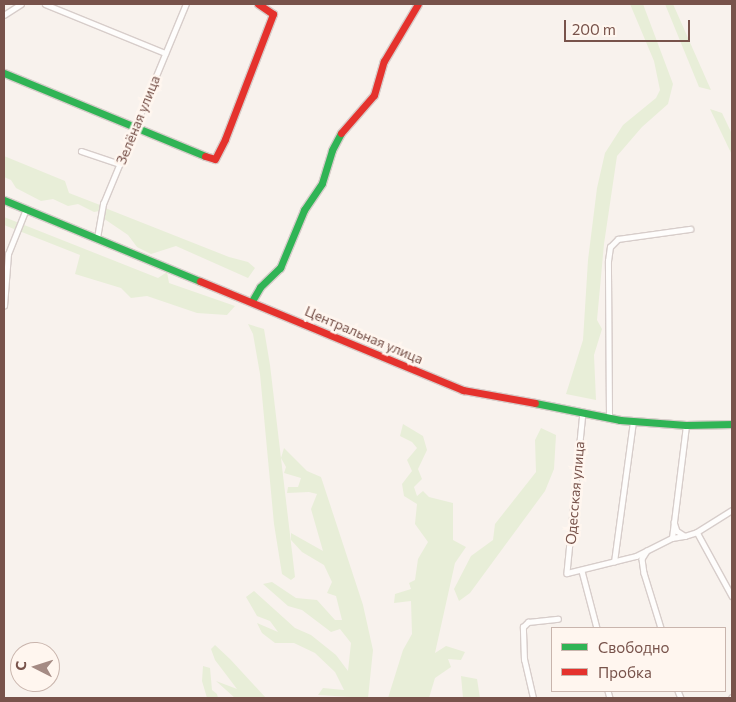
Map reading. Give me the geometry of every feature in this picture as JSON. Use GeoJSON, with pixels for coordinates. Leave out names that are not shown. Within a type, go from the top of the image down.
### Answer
{"type":"FeatureCollection","features":[{"type":"Feature","properties":{"kind":"street"},"geometry":{"type":"LineString","coordinates":[[4,15],[21,4]]}},
{"type":"Feature","properties":{"kind":"street"},"geometry":{"type":"LineString","coordinates":[[45,4],[165,52]]}},
{"type":"Feature","properties":{"kind":"street","name":"Зелёная улица"},"geometry":{"type":"LineString","coordinates":[[96,238],[103,204],[186,4]]}},
{"type":"Feature","properties":{"kind":"street"},"geometry":{"type":"LineString","coordinates":[[4,73],[30,86],[135,126],[190,151],[215,159],[226,139],[273,14],[270,10],[258,4]]}},
{"type":"Feature","properties":{"kind":"street"},"geometry":{"type":"LineString","coordinates":[[252,301],[260,287],[280,268],[304,210],[322,183],[332,150],[339,136],[374,95],[384,61],[418,4]]}},
{"type":"Feature","properties":{"kind":"street"},"geometry":{"type":"LineString","coordinates":[[81,151],[120,164]]}},
{"type":"Feature","properties":{"kind":"street","name":"Центральная улица"},"geometry":{"type":"LineString","coordinates":[[4,200],[252,301],[463,390],[609,416],[620,420],[686,425],[732,424]]}},
{"type":"Feature","properties":{"kind":"street"},"geometry":{"type":"LineString","coordinates":[[4,306],[8,254],[26,209]]}},
{"type":"Feature","properties":{"kind":"street"},"geometry":{"type":"LineString","coordinates":[[609,416],[608,261],[610,247],[618,239],[690,229]]}},
{"type":"Feature","properties":{"kind":"street","name":"Одесская улица"},"geometry":{"type":"LineString","coordinates":[[582,571],[567,574],[583,412]]}},
{"type":"Feature","properties":{"kind":"street"},"geometry":{"type":"LineString","coordinates":[[614,562],[633,421]]}},
{"type":"Feature","properties":{"kind":"street"},"geometry":{"type":"LineString","coordinates":[[672,538],[686,425]]}},
{"type":"Feature","properties":{"kind":"street"},"geometry":{"type":"LineString","coordinates":[[597,627],[582,571],[636,556],[672,538],[697,532],[732,510]]}},
{"type":"Feature","properties":{"kind":"street"},"geometry":{"type":"LineString","coordinates":[[674,521],[677,531],[685,536]]}},
{"type":"Feature","properties":{"kind":"street"},"geometry":{"type":"LineString","coordinates":[[697,532],[732,596]]}},
{"type":"Feature","properties":{"kind":"street"},"geometry":{"type":"LineString","coordinates":[[647,550],[642,559],[644,573],[661,627]]}},
{"type":"Feature","properties":{"kind":"street"},"geometry":{"type":"LineString","coordinates":[[533,698],[524,660],[523,628],[528,622],[558,619]]}},
{"type":"Feature","properties":{"kind":"green space"},"geometry":{"type":"Polygon","coordinates":[[[630,4],[643,4],[673,84],[668,104],[642,127],[617,156],[604,244],[597,320],[602,329],[594,355],[596,400],[566,394],[583,340],[588,260],[597,188],[605,153],[623,125],[656,98],[660,90],[654,61],[630,4]]]}},
{"type":"Feature","properties":{"kind":"green space"},"geometry":{"type":"Polygon","coordinates":[[[665,4],[673,4],[711,90],[699,87],[665,4]]]}},
{"type":"Feature","properties":{"kind":"green space"},"geometry":{"type":"Polygon","coordinates":[[[710,109],[722,113],[732,134],[732,155],[710,109]]]}},
{"type":"Feature","properties":{"kind":"green space"},"geometry":{"type":"Polygon","coordinates":[[[4,156],[65,181],[69,193],[100,205],[99,211],[94,212],[78,204],[68,206],[53,199],[41,201],[16,188],[11,180],[4,177],[4,156]]]}},
{"type":"Feature","properties":{"kind":"green space"},"geometry":{"type":"Polygon","coordinates":[[[105,208],[229,257],[248,262],[255,268],[248,278],[176,246],[151,254],[137,247],[128,235],[103,218],[105,208]]]}},
{"type":"Feature","properties":{"kind":"green space"},"geometry":{"type":"Polygon","coordinates":[[[4,217],[158,278],[167,272],[169,283],[235,306],[227,315],[197,313],[147,296],[131,298],[121,288],[75,274],[80,255],[4,225],[4,217]]]}},
{"type":"Feature","properties":{"kind":"green space"},"geometry":{"type":"Polygon","coordinates":[[[248,324],[264,329],[295,577],[291,580],[282,574],[274,524],[260,374],[253,334],[248,324]]]}},
{"type":"Feature","properties":{"kind":"green space"},"geometry":{"type":"Polygon","coordinates":[[[403,424],[423,436],[427,450],[418,469],[422,479],[414,487],[417,496],[423,491],[429,497],[453,503],[453,540],[466,547],[455,563],[435,653],[446,646],[465,652],[461,660],[448,659],[451,667],[435,678],[429,698],[388,698],[403,650],[412,634],[411,601],[394,603],[395,594],[411,589],[409,583],[415,580],[418,559],[428,542],[415,524],[417,504],[404,496],[402,484],[412,471],[407,460],[417,448],[412,442],[400,436],[403,424]]]}},
{"type":"Feature","properties":{"kind":"green space"},"geometry":{"type":"Polygon","coordinates":[[[541,428],[556,435],[554,469],[545,491],[470,593],[459,601],[454,589],[471,556],[493,540],[495,524],[536,472],[535,440],[541,428]]]}},
{"type":"Feature","properties":{"kind":"green space"},"geometry":{"type":"Polygon","coordinates":[[[284,448],[307,471],[321,477],[363,605],[373,650],[368,698],[318,695],[323,688],[344,690],[335,672],[315,653],[294,643],[275,643],[262,633],[257,623],[278,632],[270,621],[257,616],[246,597],[254,591],[295,628],[311,635],[336,655],[348,671],[351,643],[340,629],[331,632],[302,610],[288,606],[263,584],[272,582],[296,598],[317,600],[335,620],[342,620],[336,596],[327,593],[332,582],[324,565],[302,552],[291,540],[291,533],[323,551],[311,509],[317,494],[309,492],[287,493],[288,487],[298,487],[301,478],[284,473],[286,467],[281,458],[284,448]]]}},
{"type":"Feature","properties":{"kind":"green space"},"geometry":{"type":"Polygon","coordinates":[[[215,645],[266,698],[235,698],[216,681],[237,689],[215,660],[211,649],[215,645]]]}},
{"type":"Feature","properties":{"kind":"green space"},"geometry":{"type":"Polygon","coordinates":[[[203,666],[210,668],[212,690],[217,694],[218,698],[207,698],[202,681],[203,666]]]}},
{"type":"Feature","properties":{"kind":"green space"},"geometry":{"type":"Polygon","coordinates":[[[461,676],[477,679],[480,698],[463,698],[461,676]]]}},
{"type":"Feature","properties":{"kind":"traffic: fast"},"geometry":{"type":"LineString","coordinates":[[4,73],[205,156]]}},
{"type":"Feature","properties":{"kind":"traffic: fast"},"geometry":{"type":"LineString","coordinates":[[252,301],[260,287],[280,268],[304,210],[322,183],[332,150],[341,133]]}},
{"type":"Feature","properties":{"kind":"traffic: fast"},"geometry":{"type":"LineString","coordinates":[[4,200],[200,281]]}},
{"type":"Feature","properties":{"kind":"traffic: fast"},"geometry":{"type":"LineString","coordinates":[[535,403],[620,420],[686,425],[732,424]]}},
{"type":"Feature","properties":{"kind":"traffic: jam"},"geometry":{"type":"LineString","coordinates":[[205,156],[215,159],[225,139],[273,14],[258,4]]}},
{"type":"Feature","properties":{"kind":"traffic: jam"},"geometry":{"type":"LineString","coordinates":[[341,133],[374,95],[384,61],[418,4]]}},
{"type":"Feature","properties":{"kind":"traffic: jam"},"geometry":{"type":"LineString","coordinates":[[200,281],[463,390],[535,403]]}}]}
